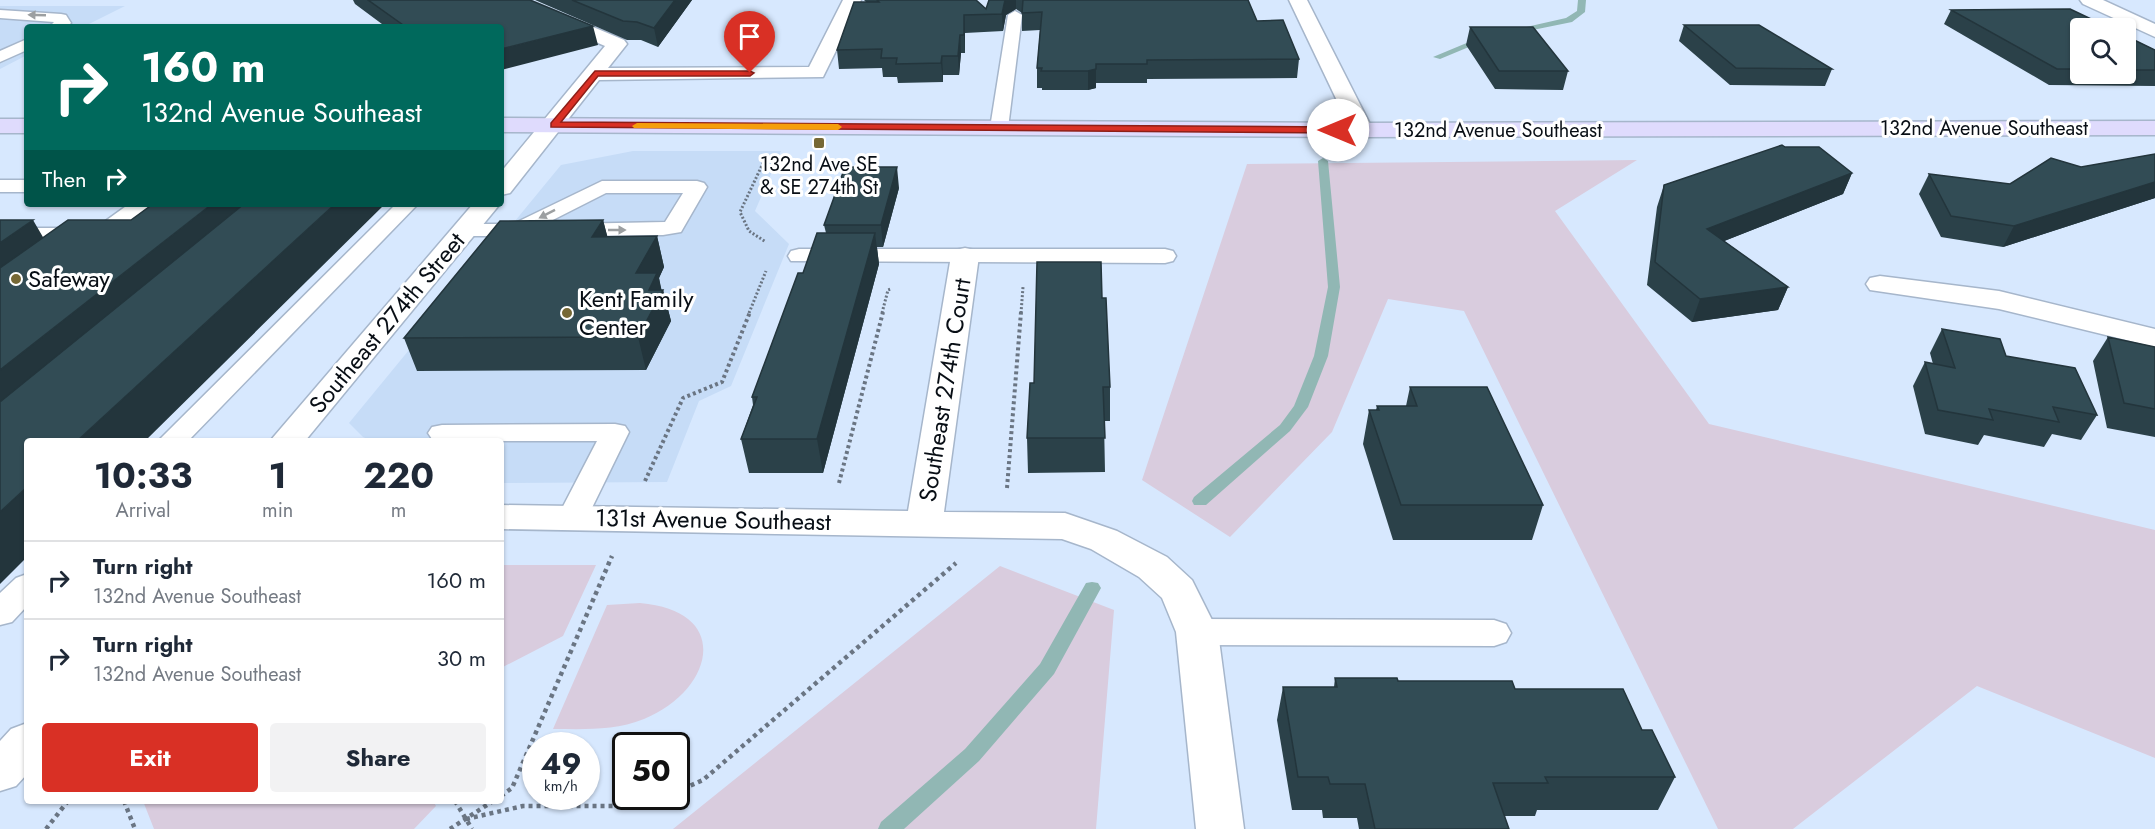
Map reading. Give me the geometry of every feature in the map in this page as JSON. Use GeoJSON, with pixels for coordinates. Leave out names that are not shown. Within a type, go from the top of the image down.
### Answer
{"type":"FeatureCollection","features":[{"type":"Feature","properties":{"kind":"main road","name":"132nd Avenue Southeast"},"geometry":{"type":"LineString","coordinates":[[504,125],[1362,130],[2155,128]]}},
{"type":"Feature","properties":{"kind":"main road"},"geometry":{"type":"LineString","coordinates":[[0,126],[24,126]]}},
{"type":"Feature","properties":{"kind":"street"},"geometry":{"type":"LineString","coordinates":[[504,184],[617,44],[514,0]]}},
{"type":"Feature","properties":{"kind":"street"},"geometry":{"type":"LineString","coordinates":[[595,74],[816,73],[852,0]]}},
{"type":"Feature","properties":{"kind":"street"},"geometry":{"type":"LineString","coordinates":[[1298,0],[1362,130]]}},
{"type":"Feature","properties":{"kind":"street"},"geometry":{"type":"LineString","coordinates":[[2089,0],[2155,31]]}},
{"type":"Feature","properties":{"kind":"street","name":"Southeast 274th Street"},"geometry":{"type":"LineString","coordinates":[[290,438],[484,207]]}},
{"type":"Feature","properties":{"kind":"street","name":"Southeast 274th Court"},"geometry":{"type":"LineString","coordinates":[[924,524],[965,256]]}},
{"type":"Feature","properties":{"kind":"street"},"geometry":{"type":"LineString","coordinates":[[1880,284],[1999,300],[2155,338]]}},
{"type":"Feature","properties":{"kind":"street","name":"131st Avenue Southeast"},"geometry":{"type":"LineString","coordinates":[[504,517],[1065,525],[1104,540],[1153,567],[1178,590],[1197,632],[1220,829]]}},
{"type":"Feature","properties":{"kind":"street"},"geometry":{"type":"LineString","coordinates":[[0,772],[24,745]]}},
{"type":"Feature","properties":{"kind":"lane"},"geometry":{"type":"LineString","coordinates":[[0,14],[61,18],[62,24]]}},
{"type":"Feature","properties":{"kind":"lane"},"geometry":{"type":"LineString","coordinates":[[999,128],[1015,15]]}},
{"type":"Feature","properties":{"kind":"lane"},"geometry":{"type":"LineString","coordinates":[[0,57],[24,45]]}},
{"type":"Feature","properties":{"kind":"lane"},"geometry":{"type":"LineString","coordinates":[[0,186],[24,186]]}},
{"type":"Feature","properties":{"kind":"lane"},"geometry":{"type":"LineString","coordinates":[[465,230],[517,230],[663,229],[673,227],[697,187],[602,187],[517,230]]}},
{"type":"Feature","properties":{"kind":"lane"},"geometry":{"type":"LineString","coordinates":[[73,255],[138,207]]}},
{"type":"Feature","properties":{"kind":"lane"},"geometry":{"type":"LineString","coordinates":[[175,438],[405,207]]}},
{"type":"Feature","properties":{"kind":"lane"},"geometry":{"type":"LineString","coordinates":[[0,234],[101,234]]}},
{"type":"Feature","properties":{"kind":"lane"},"geometry":{"type":"LineString","coordinates":[[799,256],[1166,256]]}},
{"type":"Feature","properties":{"kind":"lane"},"geometry":{"type":"LineString","coordinates":[[442,433],[615,432],[572,518]]}},
{"type":"Feature","properties":{"kind":"lane"},"geometry":{"type":"LineString","coordinates":[[0,613],[24,589]]}},
{"type":"Feature","properties":{"kind":"lane"},"geometry":{"type":"LineString","coordinates":[[1197,632],[1494,633]]}},
{"type":"Feature","properties":{"kind":"path"},"geometry":{"type":"LineString","coordinates":[[770,148],[740,212],[747,230],[756,239],[776,246]]}},
{"type":"Feature","properties":{"kind":"path"},"geometry":{"type":"LineString","coordinates":[[504,794],[512,788],[683,398],[722,382],[768,267]]}},
{"type":"Feature","properties":{"kind":"path"},"geometry":{"type":"LineString","coordinates":[[829,522],[888,290],[899,285]]}},
{"type":"Feature","properties":{"kind":"path"},"geometry":{"type":"LineString","coordinates":[[46,829],[66,804]]}},
{"type":"Feature","properties":{"kind":"path"},"geometry":{"type":"LineString","coordinates":[[125,804],[135,829]]}},
{"type":"Feature","properties":{"kind":"path"},"geometry":{"type":"LineString","coordinates":[[457,804],[472,829]]}},
{"type":"Feature","properties":{"kind":"path"},"geometry":{"type":"LineString","coordinates":[[450,829],[488,804]]}},
{"type":"Feature","properties":{"kind":"path"},"geometry":{"type":"LineString","coordinates":[[466,819],[523,806],[612,806]]}},
{"type":"Feature","properties":{"kind":"shaded area"},"geometry":{"type":"Polygon","coordinates":[[[0,6],[125,6],[89,24],[24,24],[24,57],[0,69],[0,6]]]}},
{"type":"Feature","properties":{"kind":"shaded area"},"geometry":{"type":"Polygon","coordinates":[[[633,151],[781,151],[755,211],[789,244],[731,386],[699,401],[667,482],[504,483],[504,438],[363,437],[349,423],[561,165],[633,151]]]}},
{"type":"Feature","properties":{"kind":"shaded area"},"geometry":{"type":"Polygon","coordinates":[[[1637,160],[1555,211],[1709,424],[2155,530],[2155,758],[1977,686],[1793,829],[1718,829],[1464,311],[1388,299],[1332,432],[1230,537],[1142,480],[1247,164],[1637,160]]]}},
{"type":"Feature","properties":{"kind":"shaded area"},"geometry":{"type":"Polygon","coordinates":[[[504,565],[596,565],[563,636],[504,666],[504,565]]]}},
{"type":"Feature","properties":{"kind":"shaded area"},"geometry":{"type":"Polygon","coordinates":[[[1000,566],[1114,610],[1096,829],[673,829],[1000,566]]]}},
{"type":"Feature","properties":{"kind":"shaded area"},"geometry":{"type":"Polygon","coordinates":[[[640,603],[670,609],[690,621],[701,636],[703,654],[698,672],[686,690],[667,706],[633,723],[599,728],[553,729],[607,605],[640,603]]]}},
{"type":"Feature","properties":{"kind":"shaded area"},"geometry":{"type":"Polygon","coordinates":[[[144,804],[435,804],[436,806],[414,829],[154,829],[144,804]]]}},
{"type":"Feature","properties":{"kind":"building"},"geometry":{"type":"Polygon","coordinates":[[[368,0],[530,0],[593,26],[504,48],[504,24],[402,24],[368,0]]]}},
{"type":"Feature","properties":{"kind":"building"},"geometry":{"type":"Polygon","coordinates":[[[572,0],[675,0],[654,28],[637,22],[623,21],[572,0]]]}},
{"type":"Feature","properties":{"kind":"building"},"geometry":{"type":"Polygon","coordinates":[[[877,0],[976,0],[986,9],[989,0],[1005,0],[1002,14],[964,15],[964,35],[960,35],[958,56],[942,56],[941,63],[896,64],[897,58],[881,58],[882,49],[837,50],[854,2],[879,2],[877,0]]]}},
{"type":"Feature","properties":{"kind":"building"},"geometry":{"type":"Polygon","coordinates":[[[1023,0],[1248,0],[1257,21],[1283,20],[1299,59],[1147,60],[1147,64],[1096,64],[1096,69],[1088,71],[1041,71],[1042,68],[1037,68],[1042,12],[1022,13],[1023,0]]]}},
{"type":"Feature","properties":{"kind":"building"},"geometry":{"type":"Polygon","coordinates":[[[2070,9],[2089,18],[2070,18],[2070,69],[2057,69],[1951,10],[2070,9]]]}},
{"type":"Feature","properties":{"kind":"building"},"geometry":{"type":"Polygon","coordinates":[[[1684,25],[1759,25],[1832,69],[1736,68],[1684,25]]]}},
{"type":"Feature","properties":{"kind":"building"},"geometry":{"type":"Polygon","coordinates":[[[1470,27],[1533,27],[1568,71],[1499,71],[1470,27]]]}},
{"type":"Feature","properties":{"kind":"building"},"geometry":{"type":"Polygon","coordinates":[[[2136,41],[2155,50],[2155,70],[2136,70],[2136,41]]]}},
{"type":"Feature","properties":{"kind":"building"},"geometry":{"type":"Polygon","coordinates":[[[1782,145],[1785,147],[1819,147],[1852,173],[1707,229],[1788,287],[1700,299],[1655,262],[1664,185],[1782,145]]]}},
{"type":"Feature","properties":{"kind":"building"},"geometry":{"type":"Polygon","coordinates":[[[2155,154],[2155,182],[2014,226],[1951,216],[1929,174],[2010,184],[2051,158],[2081,167],[2155,154]]]}},
{"type":"Feature","properties":{"kind":"building"},"geometry":{"type":"Polygon","coordinates":[[[845,167],[897,167],[881,225],[824,225],[845,167]]]}},
{"type":"Feature","properties":{"kind":"building"},"geometry":{"type":"Polygon","coordinates":[[[149,207],[208,207],[0,370],[0,268],[68,220],[131,220],[149,207]]]}},
{"type":"Feature","properties":{"kind":"building"},"geometry":{"type":"Polygon","coordinates":[[[240,207],[332,207],[80,438],[24,438],[24,490],[0,512],[0,402],[240,207]]]}},
{"type":"Feature","properties":{"kind":"building"},"geometry":{"type":"Polygon","coordinates":[[[0,220],[33,220],[0,243],[0,220]]]}},
{"type":"Feature","properties":{"kind":"building","name":"Kent Family Center"},"geometry":{"type":"Polygon","coordinates":[[[603,220],[592,237],[657,236],[636,273],[657,273],[649,290],[663,290],[638,337],[404,338],[500,221],[603,220]]]}},
{"type":"Feature","properties":{"kind":"building"},"geometry":{"type":"Polygon","coordinates":[[[817,233],[875,233],[817,439],[741,439],[757,397],[752,397],[798,273],[803,273],[817,233]]]}},
{"type":"Feature","properties":{"kind":"building"},"geometry":{"type":"Polygon","coordinates":[[[1037,262],[1101,262],[1102,298],[1106,298],[1110,387],[1103,387],[1105,438],[1027,438],[1030,383],[1034,383],[1037,262]]]}},
{"type":"Feature","properties":{"kind":"building"},"geometry":{"type":"Polygon","coordinates":[[[1942,329],[2000,339],[2006,356],[2075,368],[2097,415],[2053,407],[2059,422],[1989,409],[1993,420],[1938,410],[1925,362],[1955,368],[1942,329]]]}},
{"type":"Feature","properties":{"kind":"building"},"geometry":{"type":"Polygon","coordinates":[[[2108,337],[2155,347],[2155,409],[2124,403],[2108,337]]]}},
{"type":"Feature","properties":{"kind":"building"},"geometry":{"type":"Polygon","coordinates":[[[1410,387],[1487,387],[1543,505],[1401,505],[1369,410],[1379,410],[1377,406],[1417,406],[1410,387]]]}},
{"type":"Feature","properties":{"kind":"building"},"geometry":{"type":"Polygon","coordinates":[[[1335,678],[1397,678],[1398,681],[1512,681],[1515,689],[1623,689],[1642,730],[1652,730],[1675,777],[1545,777],[1548,783],[1493,783],[1509,829],[1375,829],[1365,784],[1330,784],[1328,777],[1298,777],[1283,687],[1337,687],[1335,678]]]}},
{"type":"Feature","properties":{"kind":"waterway"},"geometry":{"type":"LineString","coordinates":[[1513,31],[1569,20],[1581,12],[1582,0]]}},
{"type":"Feature","properties":{"kind":"waterway"},"geometry":{"type":"LineString","coordinates":[[1437,57],[1484,39]]}},
{"type":"Feature","properties":{"kind":"waterway"},"geometry":{"type":"LineString","coordinates":[[1200,501],[1285,428],[1301,407],[1321,356],[1334,287],[1323,161]]}},
{"type":"Feature","properties":{"kind":"waterway"},"geometry":{"type":"LineString","coordinates":[[889,829],[972,755],[1047,669],[1092,588]]}},
{"type":"Feature","properties":{"kind":"slow traffic"},"geometry":{"type":"LineString","coordinates":[[637,126],[838,127]]}},
{"type":"Feature","properties":{"kind":"place","name":"132nd Ave SE & SE 274th St"},"geometry":{"type":"Point","coordinates":[819,143]}},
{"type":"Feature","properties":{"kind":"place","name":"Safeway"},"geometry":{"type":"Point","coordinates":[16,279]}},
{"type":"Feature","properties":{"kind":"place","name":"Kent Family Center"},"geometry":{"type":"Point","coordinates":[567,313]}},
{"type":"Feature","properties":{"kind":"route"},"geometry":{"type":"LineString","coordinates":[[750,73],[595,74],[554,125],[1338,130]]}}]}
